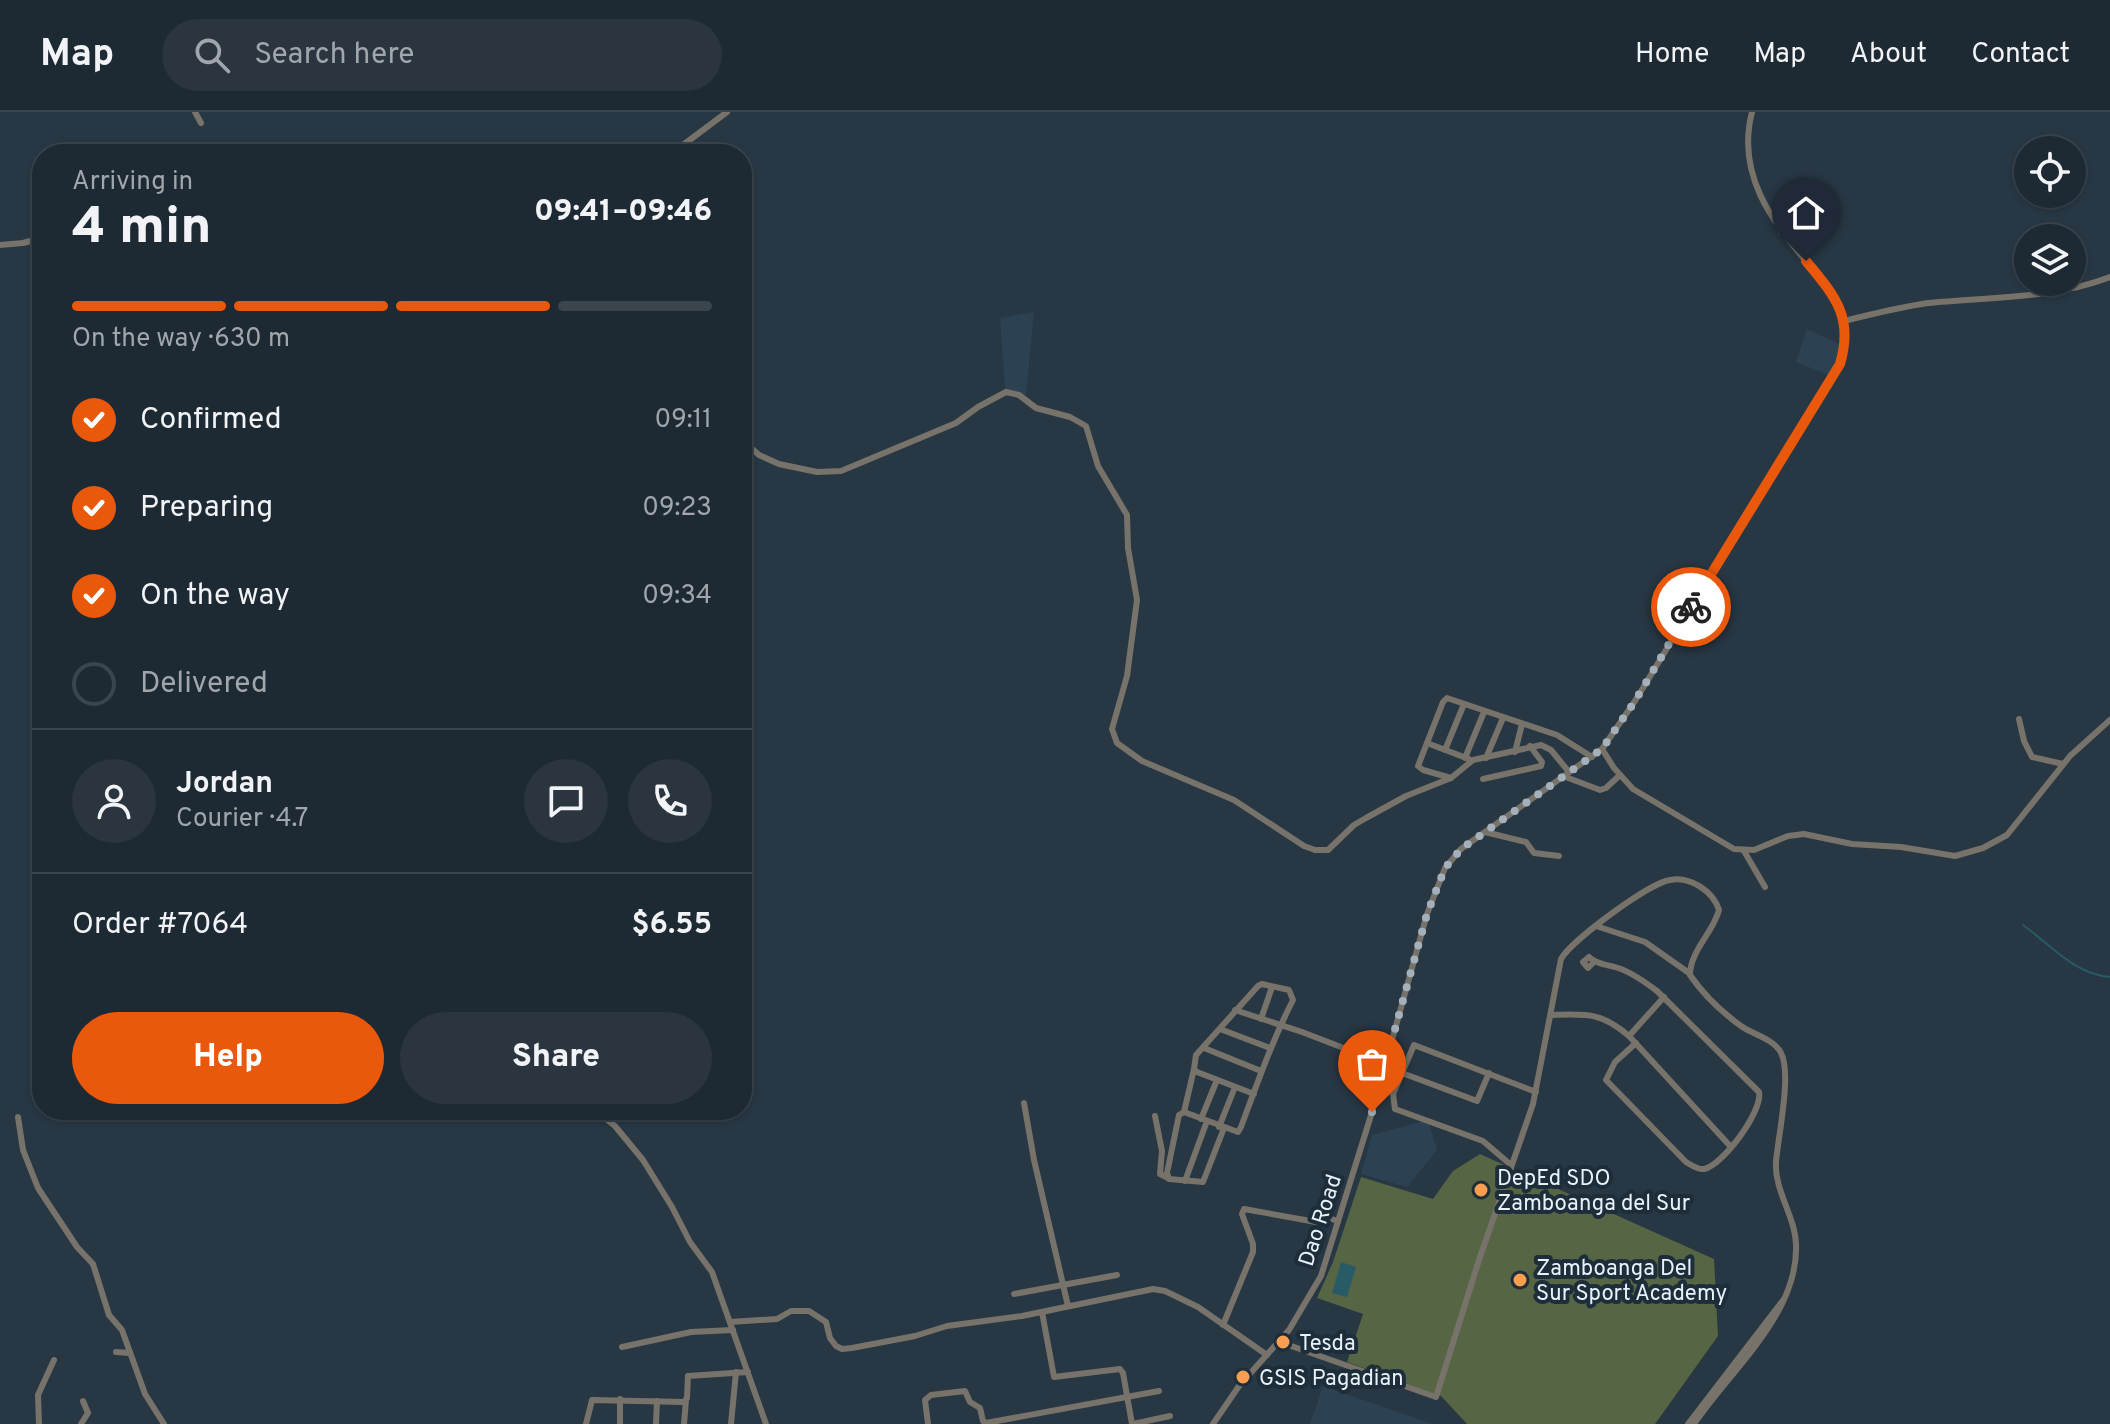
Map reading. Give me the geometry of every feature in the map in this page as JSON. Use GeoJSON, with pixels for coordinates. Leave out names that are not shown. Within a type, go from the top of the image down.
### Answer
{"type":"FeatureCollection","features":[{"type":"Feature","properties":{"kind":"street"},"geometry":{"type":"LineString","coordinates":[[195,112],[201,123]]}},
{"type":"Feature","properties":{"kind":"street"},"geometry":{"type":"LineString","coordinates":[[684,144],[727,112]]}},
{"type":"Feature","properties":{"kind":"street"},"geometry":{"type":"LineString","coordinates":[[1752,112],[1747,139],[1751,173],[1761,202],[1781,232],[1825,284],[1841,309],[1844,321],[1929,303],[2060,290],[2110,277]]}},
{"type":"Feature","properties":{"kind":"street"},"geometry":{"type":"LineString","coordinates":[[1781,232],[1820,208]]}},
{"type":"Feature","properties":{"kind":"street"},"geometry":{"type":"LineString","coordinates":[[0,245],[32,241]]}},
{"type":"Feature","properties":{"kind":"street","name":"Dao Road"},"geometry":{"type":"LineString","coordinates":[[1213,1424],[1239,1386],[1280,1342],[1313,1293],[1338,1221],[1427,914],[1451,858],[1602,749],[1635,701],[1840,364],[1844,321]]}},
{"type":"Feature","properties":{"kind":"street"},"geometry":{"type":"LineString","coordinates":[[752,448],[767,460],[802,470],[831,472],[854,466],[956,423],[1006,392],[1019,395],[1036,408],[1079,420],[1091,436],[1094,455],[1104,477],[1127,515],[1128,548],[1136,586],[1130,660],[1112,729],[1117,743],[1142,761],[1234,800],[1315,850],[1328,850],[1354,825],[1406,796],[1451,778],[1473,760]]}},
{"type":"Feature","properties":{"kind":"street"},"geometry":{"type":"LineString","coordinates":[[1451,778],[1418,767],[1444,700],[1450,698],[1567,739],[1592,757]]}},
{"type":"Feature","properties":{"kind":"street"},"geometry":{"type":"LineString","coordinates":[[1445,750],[1464,704]]}},
{"type":"Feature","properties":{"kind":"street"},"geometry":{"type":"LineString","coordinates":[[1465,758],[1484,712]]}},
{"type":"Feature","properties":{"kind":"street"},"geometry":{"type":"LineString","coordinates":[[1486,758],[1503,718]]}},
{"type":"Feature","properties":{"kind":"street"},"geometry":{"type":"LineString","coordinates":[[2019,719],[2032,757],[2063,764]]}},
{"type":"Feature","properties":{"kind":"street"},"geometry":{"type":"LineString","coordinates":[[1602,749],[1620,775],[1637,792],[1725,845],[1744,851],[1788,836],[1804,834],[1852,844],[1901,847],[1941,855],[1971,852],[2007,835],[2063,764],[2108,720]]}},
{"type":"Feature","properties":{"kind":"street"},"geometry":{"type":"LineString","coordinates":[[2108,720],[2109,734]]}},
{"type":"Feature","properties":{"kind":"street"},"geometry":{"type":"LineString","coordinates":[[1515,752],[1522,724]]}},
{"type":"Feature","properties":{"kind":"street"},"geometry":{"type":"LineString","coordinates":[[1427,743],[1473,760],[1530,746],[1546,747],[1566,774],[1600,790],[1620,775]]}},
{"type":"Feature","properties":{"kind":"street"},"geometry":{"type":"LineString","coordinates":[[1483,779],[1541,766],[1542,762],[1530,746]]}},
{"type":"Feature","properties":{"kind":"street"},"geometry":{"type":"LineString","coordinates":[[1485,832],[1526,842],[1534,853],[1559,856]]}},
{"type":"Feature","properties":{"kind":"street"},"geometry":{"type":"LineString","coordinates":[[1744,851],[1765,887]]}},
{"type":"Feature","properties":{"kind":"street"},"geometry":{"type":"LineString","coordinates":[[1280,1342],[1436,1397],[1536,1092],[1561,959],[1575,941],[1596,926],[1663,882],[1677,879],[1695,884],[1711,895],[1719,910],[1689,973]]}},
{"type":"Feature","properties":{"kind":"street"},"geometry":{"type":"LineString","coordinates":[[1596,926],[1645,942],[1689,973],[1723,1011],[1745,1029],[1774,1045],[1783,1059],[1783,1104],[1776,1166],[1796,1235],[1794,1275],[1784,1306],[1694,1424]]}},
{"type":"Feature","properties":{"kind":"street"},"geometry":{"type":"LineString","coordinates":[[1594,962],[1637,977],[1664,997],[1759,1092],[1758,1108],[1731,1147],[1707,1168],[1697,1168],[1686,1162],[1609,1084],[1607,1075],[1615,1062],[1636,1043]]}},
{"type":"Feature","properties":{"kind":"street"},"geometry":{"type":"LineString","coordinates":[[1168,1178],[1179,1115],[1184,1112],[1196,1055],[1260,984],[1289,990],[1293,1000],[1270,1048],[1239,1130],[1234,1132],[1184,1112]]}},
{"type":"Feature","properties":{"kind":"street"},"geometry":{"type":"LineString","coordinates":[[1261,1019],[1272,987]]}},
{"type":"Feature","properties":{"kind":"street"},"geometry":{"type":"LineString","coordinates":[[1629,1036],[1664,997]]}},
{"type":"Feature","properties":{"kind":"street"},"geometry":{"type":"LineString","coordinates":[[1235,1010],[1385,1064]]}},
{"type":"Feature","properties":{"kind":"street"},"geometry":{"type":"LineString","coordinates":[[1552,1015],[1602,1017],[1615,1023],[1731,1147]]}},
{"type":"Feature","properties":{"kind":"street"},"geometry":{"type":"LineString","coordinates":[[1220,1029],[1270,1048]]}},
{"type":"Feature","properties":{"kind":"street"},"geometry":{"type":"LineString","coordinates":[[1511,1165],[1483,1141],[1395,1109],[1392,1100],[1411,1047],[1417,1045],[1536,1092]]}},
{"type":"Feature","properties":{"kind":"street"},"geometry":{"type":"LineString","coordinates":[[1204,1048],[1261,1071]]}},
{"type":"Feature","properties":{"kind":"street"},"geometry":{"type":"LineString","coordinates":[[1194,1069],[1254,1094]]}},
{"type":"Feature","properties":{"kind":"street"},"geometry":{"type":"LineString","coordinates":[[1402,1073],[1477,1101],[1489,1073]]}},
{"type":"Feature","properties":{"kind":"street"},"geometry":{"type":"LineString","coordinates":[[1185,1181],[1217,1080]]}},
{"type":"Feature","properties":{"kind":"street"},"geometry":{"type":"LineString","coordinates":[[1155,1116],[1162,1151],[1160,1174],[1168,1178],[1203,1182],[1235,1087]]}},
{"type":"Feature","properties":{"kind":"street"},"geometry":{"type":"LineString","coordinates":[[1024,1103],[1068,1306]]}},
{"type":"Feature","properties":{"kind":"street"},"geometry":{"type":"LineString","coordinates":[[18,1117],[23,1150],[38,1188],[77,1247],[93,1264],[109,1315],[122,1330],[145,1394],[164,1424]]}},
{"type":"Feature","properties":{"kind":"street"},"geometry":{"type":"LineString","coordinates":[[608,1120],[658,1183],[690,1242],[712,1272],[766,1424]]}},
{"type":"Feature","properties":{"kind":"street"},"geometry":{"type":"LineString","coordinates":[[1223,1325],[1253,1252],[1242,1214],[1244,1209],[1316,1222],[1322,1216],[1338,1221]]}},
{"type":"Feature","properties":{"kind":"street"},"geometry":{"type":"LineString","coordinates":[[1014,1294],[1117,1275]]}},
{"type":"Feature","properties":{"kind":"street"},"geometry":{"type":"LineString","coordinates":[[730,1322],[777,1319],[788,1311],[809,1311],[826,1322],[832,1342],[842,1349],[915,1336],[947,1326],[1160,1290],[1175,1295],[1267,1355]]}},
{"type":"Feature","properties":{"kind":"street"},"geometry":{"type":"LineString","coordinates":[[1688,1424],[1787,1296]]}},
{"type":"Feature","properties":{"kind":"street"},"geometry":{"type":"LineString","coordinates":[[1042,1312],[1054,1377],[1118,1369],[1123,1373],[1133,1424],[1170,1416]]}},
{"type":"Feature","properties":{"kind":"street"},"geometry":{"type":"LineString","coordinates":[[622,1347],[691,1332],[733,1330]]}},
{"type":"Feature","properties":{"kind":"street"},"geometry":{"type":"LineString","coordinates":[[116,1352],[130,1353]]}},
{"type":"Feature","properties":{"kind":"street"},"geometry":{"type":"LineString","coordinates":[[39,1424],[38,1395],[54,1360]]}},
{"type":"Feature","properties":{"kind":"street"},"geometry":{"type":"LineString","coordinates":[[731,1424],[736,1372]]}},
{"type":"Feature","properties":{"kind":"street"},"geometry":{"type":"LineString","coordinates":[[684,1424],[688,1376],[748,1372]]}},
{"type":"Feature","properties":{"kind":"street"},"geometry":{"type":"LineString","coordinates":[[928,1424],[925,1400],[931,1395],[965,1391],[970,1402],[980,1408],[984,1423],[1159,1391]]}},
{"type":"Feature","properties":{"kind":"street"},"geometry":{"type":"LineString","coordinates":[[620,1399],[620,1424]]}},
{"type":"Feature","properties":{"kind":"street"},"geometry":{"type":"LineString","coordinates":[[586,1424],[592,1400],[686,1400]]}},
{"type":"Feature","properties":{"kind":"street"},"geometry":{"type":"LineString","coordinates":[[81,1424],[88,1413],[83,1401]]}},
{"type":"Feature","properties":{"kind":"street"},"geometry":{"type":"LineString","coordinates":[[656,1424],[657,1401]]}},
{"type":"Feature","properties":{"kind":"shaded area"},"geometry":{"type":"Polygon","coordinates":[[[1034,312],[1026,395],[1005,389],[1000,318],[1034,312]]]}},
{"type":"Feature","properties":{"kind":"shaded area"},"geometry":{"type":"Polygon","coordinates":[[[1807,329],[1842,345],[1831,376],[1796,362],[1807,329]]]}},
{"type":"Feature","properties":{"kind":"shaded area"},"geometry":{"type":"Polygon","coordinates":[[[1428,1120],[1437,1150],[1407,1187],[1361,1174],[1372,1135],[1428,1120]]]}},
{"type":"Feature","properties":{"kind":"shaded area"},"geometry":{"type":"Polygon","coordinates":[[[1341,1262],[1356,1267],[1347,1297],[1332,1293],[1341,1262]]]}},
{"type":"Feature","properties":{"kind":"shaded area"},"geometry":{"type":"Polygon","coordinates":[[[1323,1386],[1433,1424],[1310,1424],[1323,1386]]]}},
{"type":"Feature","properties":{"kind":"green space","name":"Zamboanga Del Sur Sport Academy"},"geometry":{"type":"Polygon","coordinates":[[[1480,1154],[1714,1259],[1718,1336],[1655,1424],[1467,1424],[1441,1396],[1347,1362],[1363,1314],[1317,1298],[1333,1262],[1361,1177],[1433,1199],[1453,1171],[1480,1154]]]}},
{"type":"Feature","properties":{"kind":"waterway"},"geometry":{"type":"LineString","coordinates":[[2023,925],[2074,965],[2110,977]]}},
{"type":"Feature","properties":{"kind":"way so far"},"geometry":{"type":"LineString","coordinates":[[1372,1112],[1427,914],[1451,858],[1602,749],[1635,701],[1691,607]]}},
{"type":"Feature","properties":{"kind":"place","name":"DepEd SDO Zamboanga del Sur"},"geometry":{"type":"Point","coordinates":[1481,1190]}},
{"type":"Feature","properties":{"kind":"place","name":"Zamboanga Del Sur Sport Academy"},"geometry":{"type":"Point","coordinates":[1520,1280]}},
{"type":"Feature","properties":{"kind":"place","name":"Tesda"},"geometry":{"type":"Point","coordinates":[1283,1342]}},
{"type":"Feature","properties":{"kind":"place","name":"GSIS Pagadian"},"geometry":{"type":"Point","coordinates":[1243,1377]}},
{"type":"Feature","properties":{"kind":"route"},"geometry":{"type":"LineString","coordinates":[[1691,607],[1840,364],[1845,336],[1841,309],[1806,261]]}}]}
